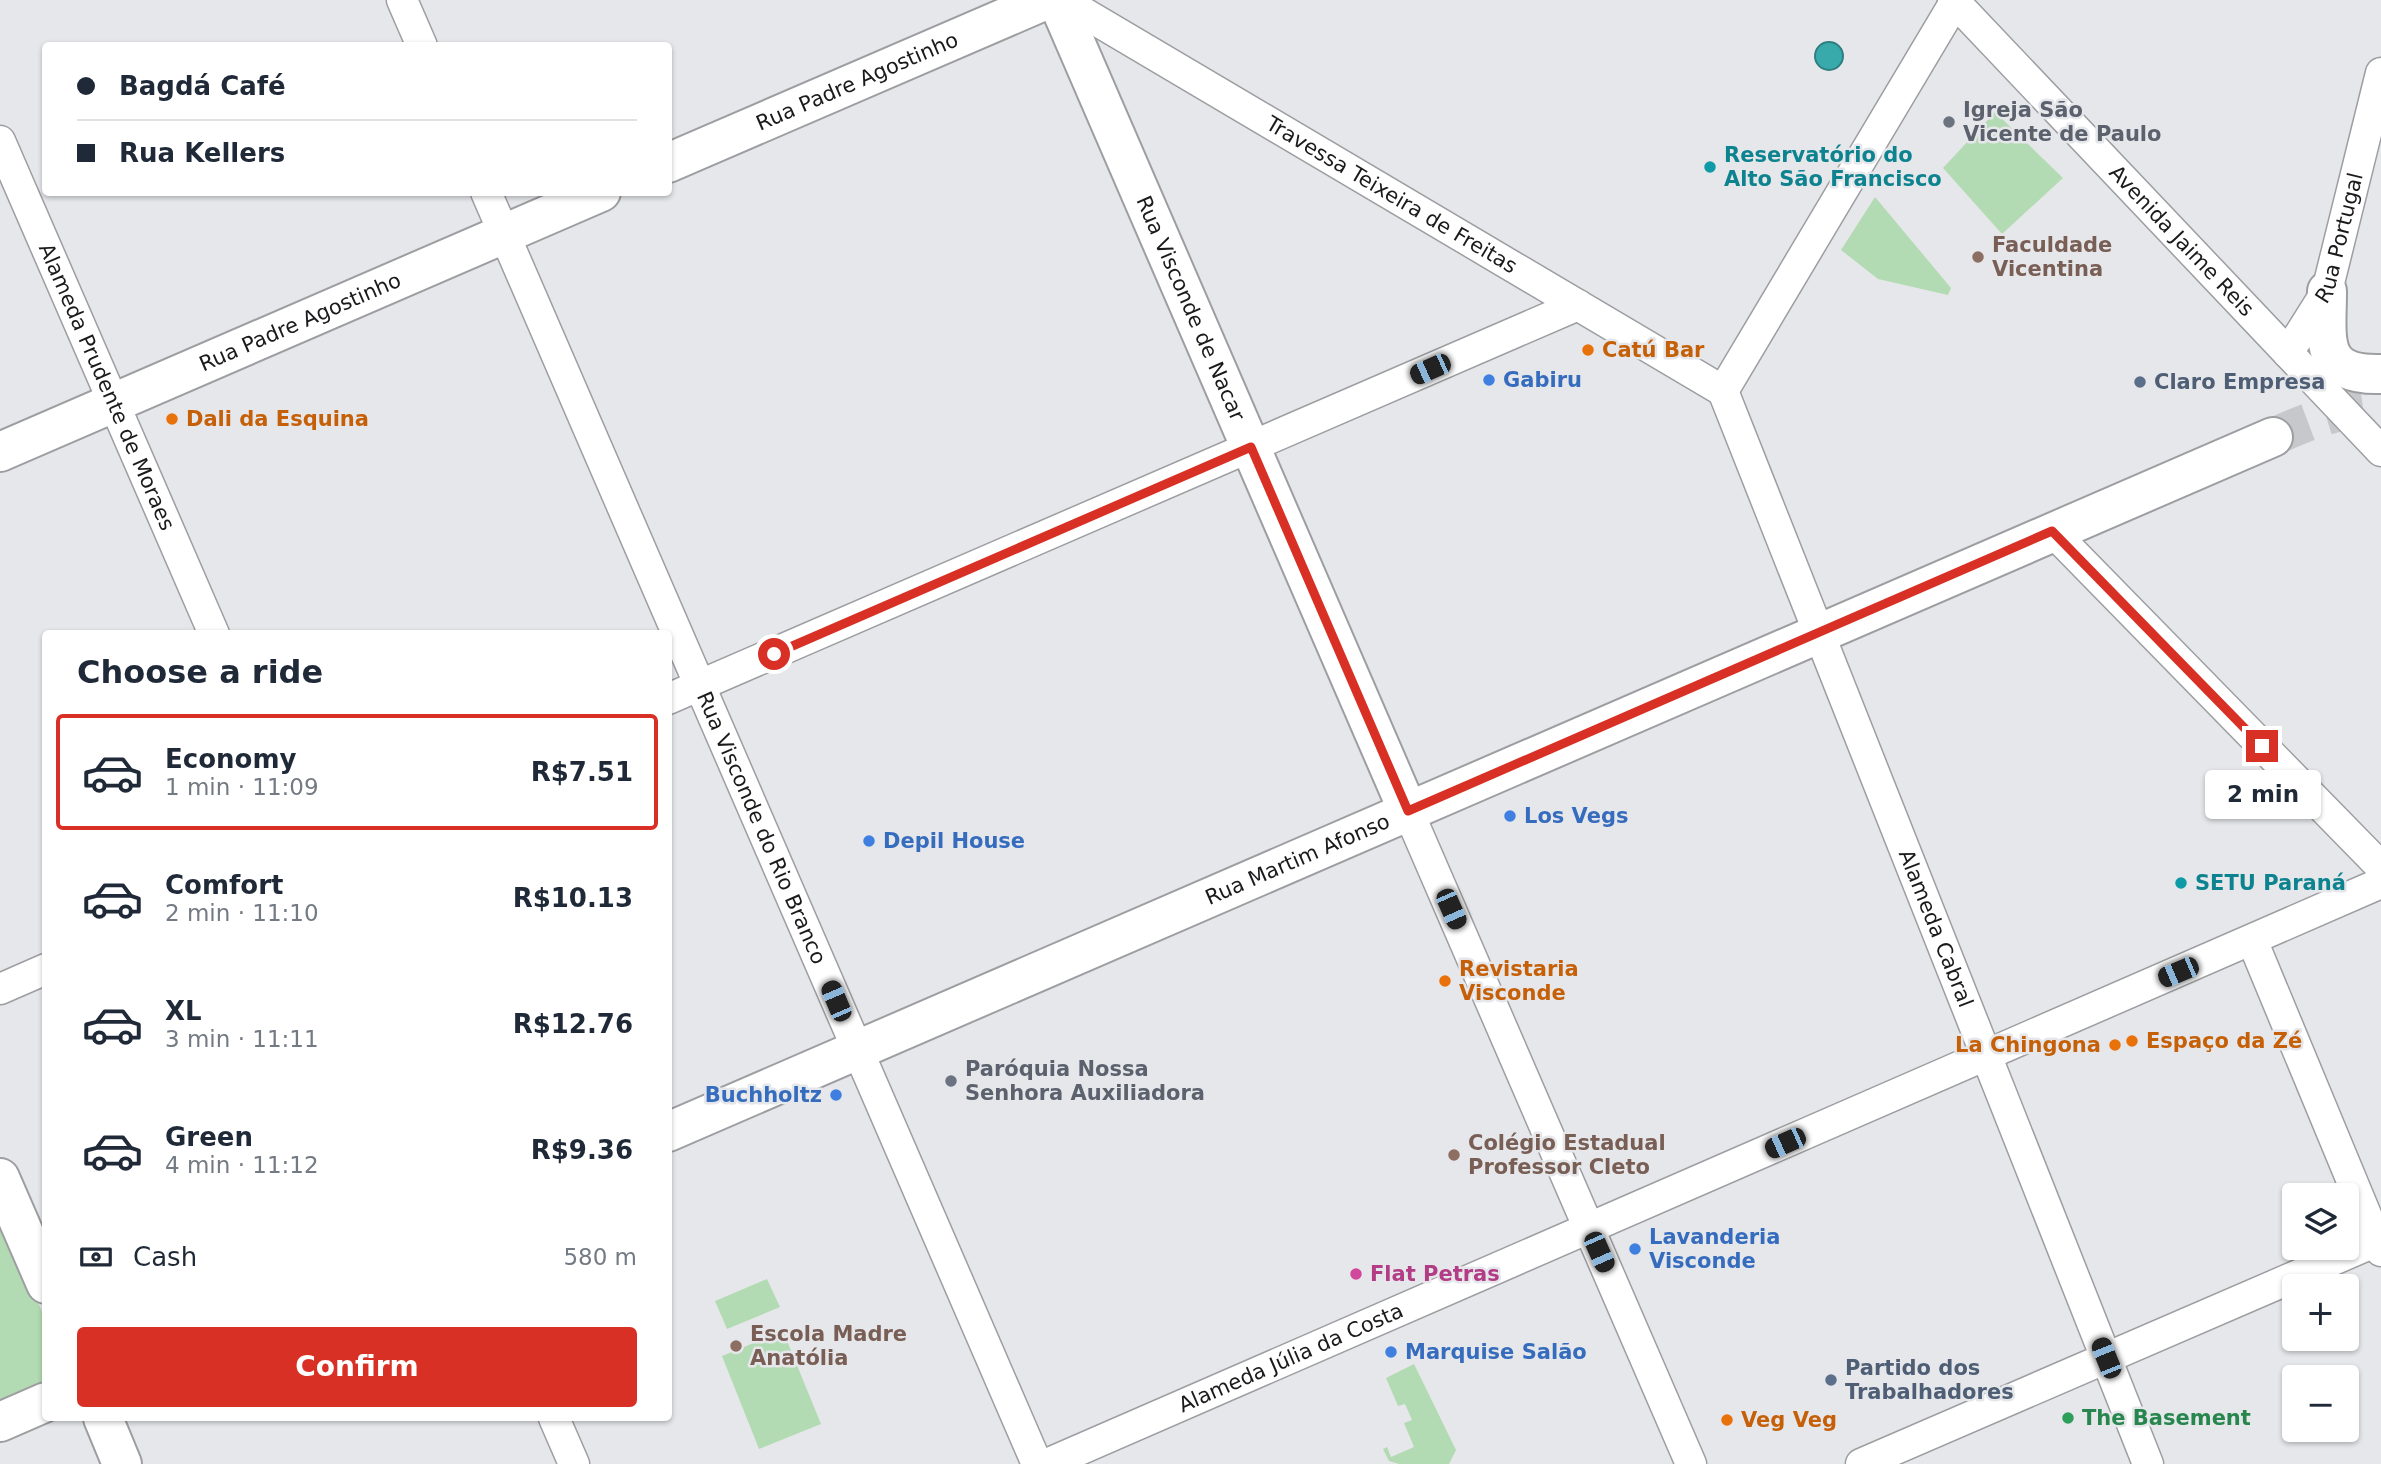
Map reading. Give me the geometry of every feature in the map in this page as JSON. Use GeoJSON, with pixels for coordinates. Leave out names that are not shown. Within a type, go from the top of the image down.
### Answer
{"type":"FeatureCollection","features":[{"type":"Feature","properties":{"kind":"main road","name":"Rua Padre Agostinho"},"geometry":{"type":"LineString","coordinates":[[672,161],[1046,0]]}},
{"type":"Feature","properties":{"kind":"main road","name":"Rua Visconde de Nacar"},"geometry":{"type":"LineString","coordinates":[[1059,0],[1408,811]]}},
{"type":"Feature","properties":{"kind":"main road","name":"Rua Padre Agostinho"},"geometry":{"type":"LineString","coordinates":[[0,452],[592,196]]}},
{"type":"Feature","properties":{"kind":"main road"},"geometry":{"type":"LineString","coordinates":[[2327,291],[2327,341],[2333,359],[2349,372],[2381,374]]}},
{"type":"Feature","properties":{"kind":"main road","name":"Rua Martim Afonso"},"geometry":{"type":"LineString","coordinates":[[672,1130],[2273,437]]}},
{"type":"Feature","properties":{"kind":"main road"},"geometry":{"type":"LineString","coordinates":[[0,1178],[42,1275]]}},
{"type":"Feature","properties":{"kind":"main road"},"geometry":{"type":"LineString","coordinates":[[0,1422],[42,1404]]}},
{"type":"Feature","properties":{"kind":"main road"},"geometry":{"type":"LineString","coordinates":[[104,1421],[122,1464]]}},
{"type":"Feature","properties":{"kind":"street"},"geometry":{"type":"LineString","coordinates":[[402,0],[420,42]]}},
{"type":"Feature","properties":{"kind":"street","name":"Travessa Teixeira de Freitas"},"geometry":{"type":"LineString","coordinates":[[1059,0],[1723,391]]}},
{"type":"Feature","properties":{"kind":"street"},"geometry":{"type":"LineString","coordinates":[[1723,391],[1954,1]]}},
{"type":"Feature","properties":{"kind":"street","name":"Avenida Jaime Reis"},"geometry":{"type":"LineString","coordinates":[[1954,1],[2381,451]]}},
{"type":"Feature","properties":{"kind":"street","name":"Rua Portugal"},"geometry":{"type":"LineString","coordinates":[[2287,352],[2327,291],[2381,73]]}},
{"type":"Feature","properties":{"kind":"street","name":"Alameda Prudente de Moraes"},"geometry":{"type":"LineString","coordinates":[[0,141],[212,630]]}},
{"type":"Feature","properties":{"kind":"street","name":"Rua Visconde do Rio Branco"},"geometry":{"type":"LineString","coordinates":[[488,196],[1037,1464]]}},
{"type":"Feature","properties":{"kind":"street"},"geometry":{"type":"LineString","coordinates":[[672,697],[1578,305]]}},
{"type":"Feature","properties":{"kind":"street","name":"Alameda Cabral"},"geometry":{"type":"LineString","coordinates":[[1723,391],[2148,1464]]}},
{"type":"Feature","properties":{"kind":"street"},"geometry":{"type":"LineString","coordinates":[[2052,531],[2381,867]]}},
{"type":"Feature","properties":{"kind":"street","name":"Rua Visconde de Nacar"},"geometry":{"type":"LineString","coordinates":[[1408,811],[1691,1464]]}},
{"type":"Feature","properties":{"kind":"street","name":"Alameda Júlia da Costa"},"geometry":{"type":"LineString","coordinates":[[1047,1464],[2381,883]]}},
{"type":"Feature","properties":{"kind":"street"},"geometry":{"type":"LineString","coordinates":[[1861,1464],[2106,1358],[2379,1246],[2252,940]]}},
{"type":"Feature","properties":{"kind":"street"},"geometry":{"type":"LineString","coordinates":[[0,989],[42,971]]}},
{"type":"Feature","properties":{"kind":"street"},"geometry":{"type":"LineString","coordinates":[[555,1421],[574,1464]]}},
{"type":"Feature","properties":{"kind":"green space"},"geometry":{"type":"Polygon","coordinates":[[[1995,112],[2063,178],[2002,234],[1943,168],[1995,112]]]}},
{"type":"Feature","properties":{"kind":"green space"},"geometry":{"type":"Polygon","coordinates":[[[1875,197],[1951,288],[1948,295],[1878,279],[1841,250],[1875,197]]]}},
{"type":"Feature","properties":{"kind":"green space"},"geometry":{"type":"Polygon","coordinates":[[[0,1214],[42,1312],[42,1381],[0,1400],[0,1214]]]}},
{"type":"Feature","properties":{"kind":"green space"},"geometry":{"type":"Polygon","coordinates":[[[767,1279],[780,1307],[727,1329],[715,1301],[767,1279]]]}},
{"type":"Feature","properties":{"kind":"green space"},"geometry":{"type":"Polygon","coordinates":[[[783,1331],[821,1424],[759,1449],[722,1356],[783,1331]]]}},
{"type":"Feature","properties":{"kind":"green space"},"geometry":{"type":"Polygon","coordinates":[[[1414,1364],[1456,1450],[1449,1464],[1399,1464],[1389,1461],[1383,1449],[1387,1447],[1391,1457],[1414,1447],[1404,1423],[1412,1420],[1405,1404],[1398,1406],[1386,1378],[1414,1364]]]}},
{"type":"Feature","properties":{"kind":"water"},"geometry":{"type":"Polygon","coordinates":[[[1829,42],[1839,46],[1843,56],[1839,66],[1829,70],[1819,66],[1815,56],[1819,46],[1829,42]]]}},
{"type":"Feature","properties":{"kind":"tunnel"},"geometry":{"type":"LineString","coordinates":[[2273,437],[2326,416],[2381,406]]}},
{"type":"Feature","properties":{"kind":"place","name":"Igreja São Vicente de Paulo"},"geometry":{"type":"Point","coordinates":[1949,122]}},
{"type":"Feature","properties":{"kind":"place","name":"Reservatório do Alto São Francisco"},"geometry":{"type":"Point","coordinates":[1710,167]}},
{"type":"Feature","properties":{"kind":"place","name":"Faculdade Vicentina"},"geometry":{"type":"Point","coordinates":[1978,257]}},
{"type":"Feature","properties":{"kind":"place","name":"Catú Bar"},"geometry":{"type":"Point","coordinates":[1588,350]}},
{"type":"Feature","properties":{"kind":"place","name":"Gabiru"},"geometry":{"type":"Point","coordinates":[1489,380]}},
{"type":"Feature","properties":{"kind":"place","name":"Claro Empresa"},"geometry":{"type":"Point","coordinates":[2140,382]}},
{"type":"Feature","properties":{"kind":"place","name":"Dali da Esquina"},"geometry":{"type":"Point","coordinates":[172,419]}},
{"type":"Feature","properties":{"kind":"place","name":"Los Vegs"},"geometry":{"type":"Point","coordinates":[1510,816]}},
{"type":"Feature","properties":{"kind":"place","name":"Depil House"},"geometry":{"type":"Point","coordinates":[869,841]}},
{"type":"Feature","properties":{"kind":"place","name":"SETU Paraná"},"geometry":{"type":"Point","coordinates":[2181,883]}},
{"type":"Feature","properties":{"kind":"place","name":"Revistaria Visconde"},"geometry":{"type":"Point","coordinates":[1445,981]}},
{"type":"Feature","properties":{"kind":"place","name":"Espaço da Zé"},"geometry":{"type":"Point","coordinates":[2132,1041]}},
{"type":"Feature","properties":{"kind":"place","name":"La Chingona"},"geometry":{"type":"Point","coordinates":[2115,1045]}},
{"type":"Feature","properties":{"kind":"place","name":"Paróquia Nossa Senhora Auxiliadora"},"geometry":{"type":"Point","coordinates":[951,1081]}},
{"type":"Feature","properties":{"kind":"place","name":"Buchholtz"},"geometry":{"type":"Point","coordinates":[836,1095]}},
{"type":"Feature","properties":{"kind":"place","name":"Colégio Estadual Professor Cleto"},"geometry":{"type":"Point","coordinates":[1454,1155]}},
{"type":"Feature","properties":{"kind":"place","name":"Lavanderia Visconde"},"geometry":{"type":"Point","coordinates":[1635,1249]}},
{"type":"Feature","properties":{"kind":"place","name":"Flat Petras"},"geometry":{"type":"Point","coordinates":[1356,1274]}},
{"type":"Feature","properties":{"kind":"place","name":"Escola Madre Anatólia"},"geometry":{"type":"Point","coordinates":[736,1346]}},
{"type":"Feature","properties":{"kind":"place","name":"Marquise Salão"},"geometry":{"type":"Point","coordinates":[1391,1352]}},
{"type":"Feature","properties":{"kind":"place","name":"Partido dos Trabalhadores"},"geometry":{"type":"Point","coordinates":[1831,1380]}},
{"type":"Feature","properties":{"kind":"place","name":"The Basement"},"geometry":{"type":"Point","coordinates":[2068,1418]}},
{"type":"Feature","properties":{"kind":"place","name":"Veg Veg"},"geometry":{"type":"Point","coordinates":[1727,1420]}},
{"type":"Feature","properties":{"kind":"route"},"geometry":{"type":"LineString","coordinates":[[774,654],[1251,447],[1408,811],[2052,531],[2262,746]]}}]}
